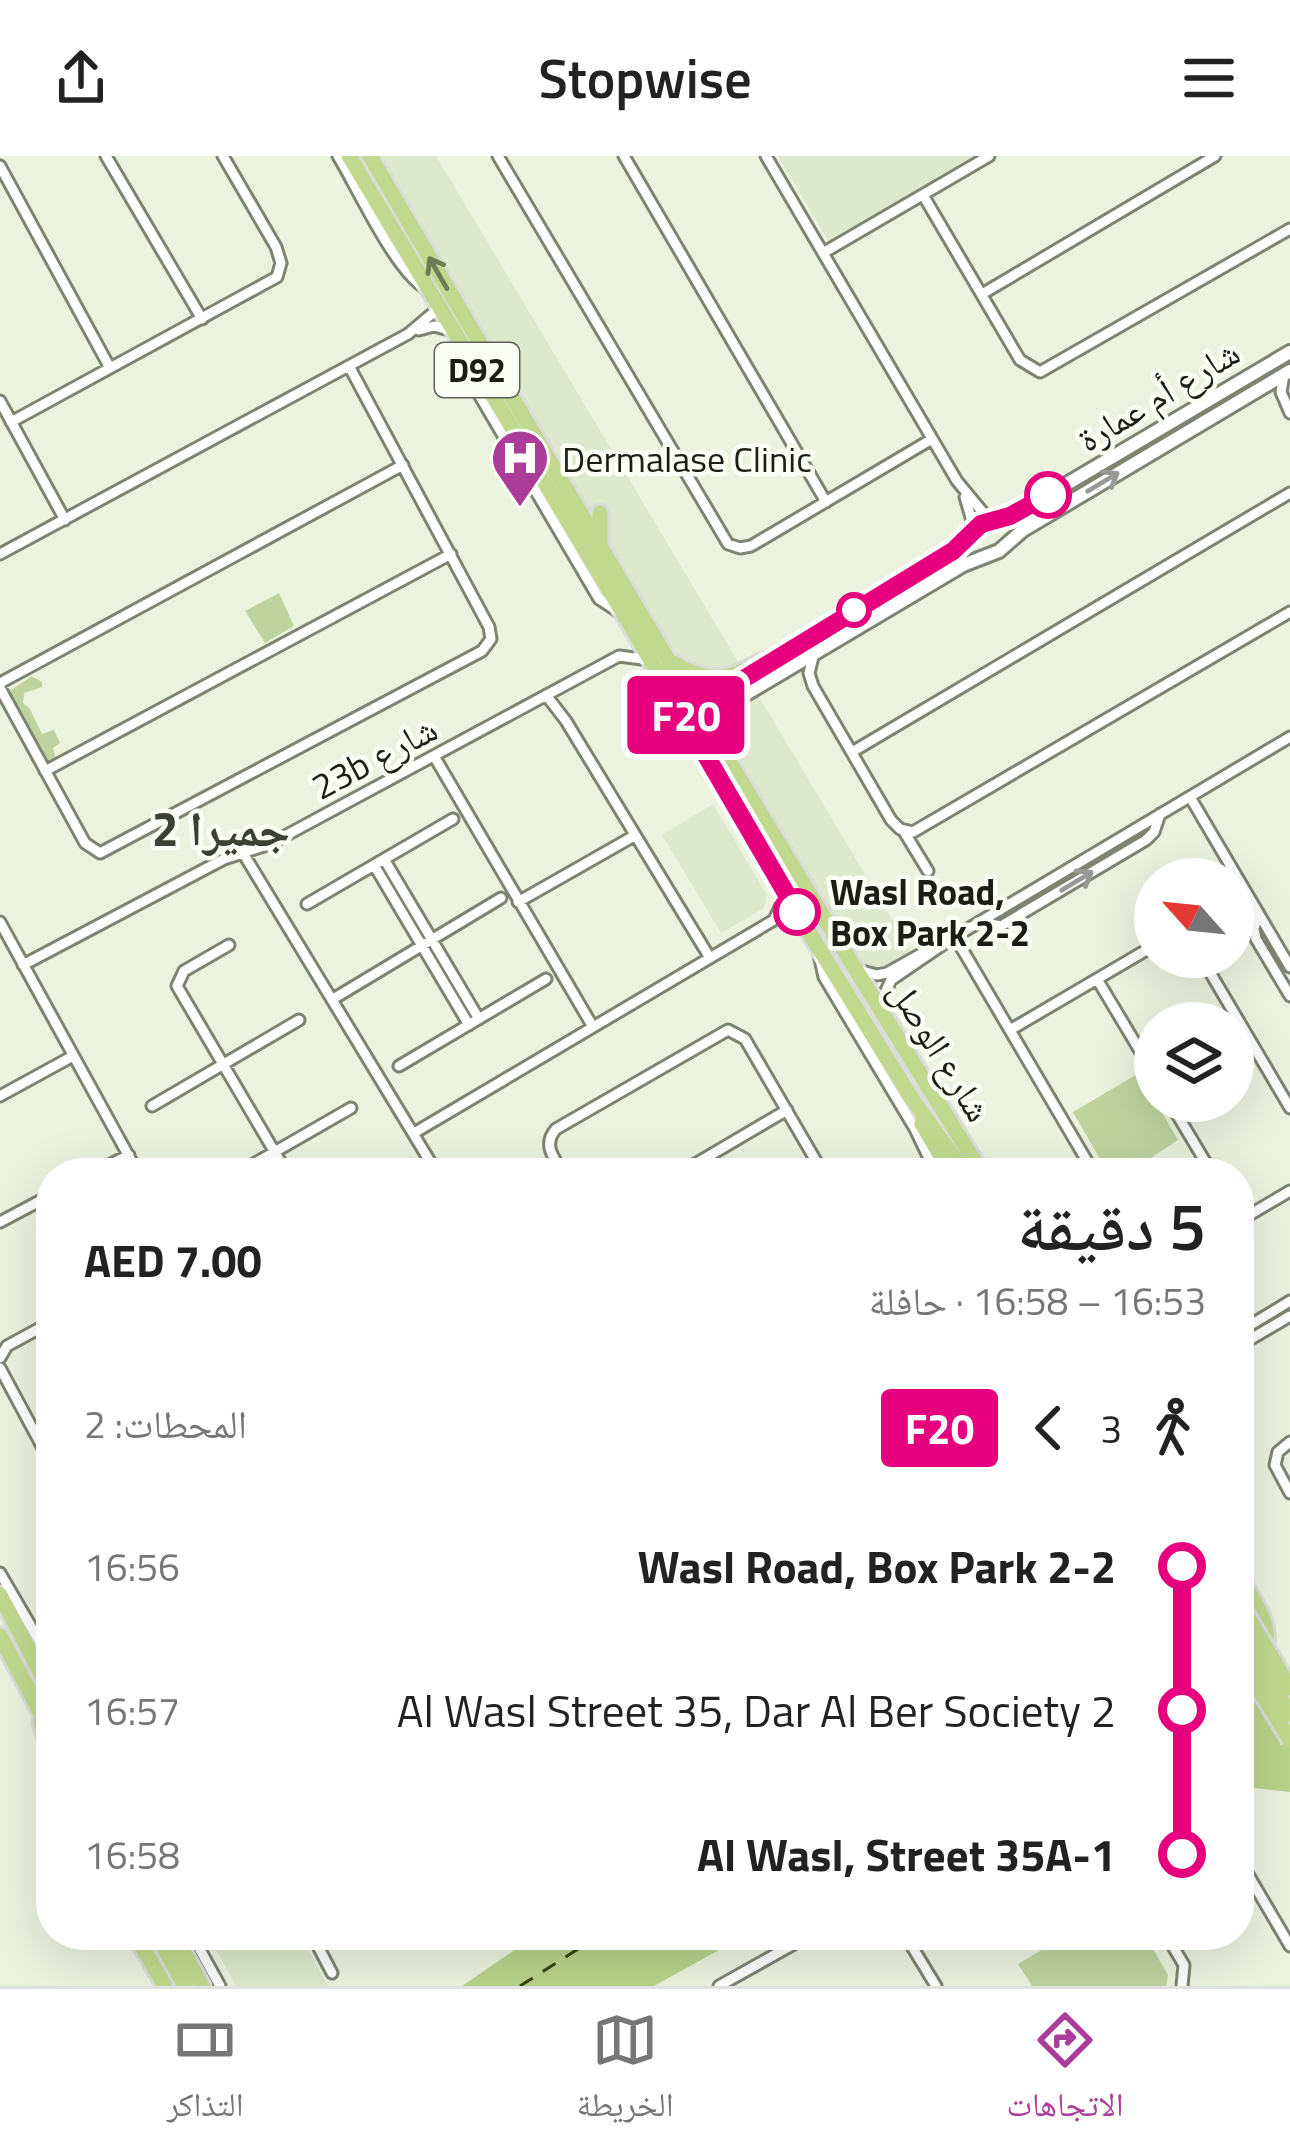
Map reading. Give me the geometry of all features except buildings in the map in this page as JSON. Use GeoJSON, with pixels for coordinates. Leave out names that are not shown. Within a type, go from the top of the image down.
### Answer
{"type":"FeatureCollection","features":[{"type":"Feature","properties":{"kind":"main road","name":"شارع الوصل"},"geometry":{"type":"LineString","coordinates":[[349,156],[628,621],[659,660]]}},
{"type":"Feature","properties":{"kind":"main road","name":"شارع الوصل"},"geometry":{"type":"LineString","coordinates":[[370,156],[599,545],[787,896],[943,1158]]}},
{"type":"Feature","properties":{"kind":"main road"},"geometry":{"type":"LineString","coordinates":[[439,308],[455,315],[496,375]]}},
{"type":"Feature","properties":{"kind":"main road"},"geometry":{"type":"LineString","coordinates":[[599,545],[600,513]]}},
{"type":"Feature","properties":{"kind":"main road"},"geometry":{"type":"LineString","coordinates":[[659,660],[718,679],[793,650]]}},
{"type":"Feature","properties":{"kind":"main road"},"geometry":{"type":"LineString","coordinates":[[733,701],[726,730],[743,784]]}},
{"type":"Feature","properties":{"kind":"main road","name":"شارع الوصل"},"geometry":{"type":"LineString","coordinates":[[694,721],[743,784],[973,1158]]}},
{"type":"Feature","properties":{"kind":"main road","name":"شارع الوصل"},"geometry":{"type":"LineString","coordinates":[[912,1099],[954,1158]]}},
{"type":"Feature","properties":{"kind":"main road"},"geometry":{"type":"LineString","coordinates":[[0,1595],[36,1651]]}},
{"type":"Feature","properties":{"kind":"main road"},"geometry":{"type":"LineString","coordinates":[[1254,1608],[1268,1636],[1260,1657],[1254,1658]]}},
{"type":"Feature","properties":{"kind":"main road"},"geometry":{"type":"LineString","coordinates":[[1254,1629],[1290,1688]]}},
{"type":"Feature","properties":{"kind":"main road"},"geometry":{"type":"LineString","coordinates":[[0,1636],[36,1705]]}},
{"type":"Feature","properties":{"kind":"main road"},"geometry":{"type":"LineString","coordinates":[[1254,1655],[1290,1714]]}},
{"type":"Feature","properties":{"kind":"main road"},"geometry":{"type":"LineString","coordinates":[[1254,1683],[1290,1740]]}},
{"type":"Feature","properties":{"kind":"main road"},"geometry":{"type":"LineString","coordinates":[[144,1950],[165,1985]]}},
{"type":"Feature","properties":{"kind":"main road"},"geometry":{"type":"LineString","coordinates":[[165,1950],[185,1986]]}},
{"type":"Feature","properties":{"kind":"main road"},"geometry":{"type":"LineString","coordinates":[[182,1950],[202,1986]]}},
{"type":"Feature","properties":{"kind":"street"},"geometry":{"type":"LineString","coordinates":[[106,156],[202,319]]}},
{"type":"Feature","properties":{"kind":"street"},"geometry":{"type":"LineString","coordinates":[[11,422],[271,281],[281,262],[223,156]]}},
{"type":"Feature","properties":{"kind":"street","name":"شارع الوصل"},"geometry":{"type":"LineString","coordinates":[[338,156],[409,277],[429,290]]}},
{"type":"Feature","properties":{"kind":"street"},"geometry":{"type":"LineString","coordinates":[[497,156],[720,535],[740,548],[751,546],[932,439]]}},
{"type":"Feature","properties":{"kind":"street"},"geometry":{"type":"LineString","coordinates":[[624,156],[826,502]]}},
{"type":"Feature","properties":{"kind":"street"},"geometry":{"type":"LineString","coordinates":[[694,721],[1004,544],[1003,528],[991,521],[958,481],[766,156]]}},
{"type":"Feature","properties":{"kind":"street"},"geometry":{"type":"LineString","coordinates":[[823,253],[989,156]]}},
{"type":"Feature","properties":{"kind":"street"},"geometry":{"type":"LineString","coordinates":[[982,294],[1215,156]]}},
{"type":"Feature","properties":{"kind":"street"},"geometry":{"type":"LineString","coordinates":[[0,166],[3,180],[110,368]]}},
{"type":"Feature","properties":{"kind":"street"},"geometry":{"type":"LineString","coordinates":[[922,195],[1025,366],[1048,371],[1290,229]]}},
{"type":"Feature","properties":{"kind":"street"},"geometry":{"type":"LineString","coordinates":[[0,554],[408,334],[439,308]]}},
{"type":"Feature","properties":{"kind":"street"},"geometry":{"type":"LineString","coordinates":[[408,334],[434,326],[456,336]]}},
{"type":"Feature","properties":{"kind":"street","name":"شارع أم عمارة"},"geometry":{"type":"LineString","coordinates":[[991,521],[1016,514],[1290,352]]}},
{"type":"Feature","properties":{"kind":"street"},"geometry":{"type":"LineString","coordinates":[[349,367],[404,465],[489,627],[490,639],[482,652],[111,851],[94,852],[0,685],[404,465]]}},
{"type":"Feature","properties":{"kind":"street"},"geometry":{"type":"LineString","coordinates":[[1287,373],[1281,388],[1287,408]]}},
{"type":"Feature","properties":{"kind":"street","name":"شارع أم عمارة"},"geometry":{"type":"LineString","coordinates":[[1004,544],[1287,373]]}},
{"type":"Feature","properties":{"kind":"street"},"geometry":{"type":"LineString","coordinates":[[1255,392],[1268,392],[1287,408]]}},
{"type":"Feature","properties":{"kind":"street"},"geometry":{"type":"LineString","coordinates":[[0,401],[65,520]]}},
{"type":"Feature","properties":{"kind":"street"},"geometry":{"type":"LineString","coordinates":[[958,481],[976,546],[987,554]]}},
{"type":"Feature","properties":{"kind":"street"},"geometry":{"type":"LineString","coordinates":[[852,752],[1290,493]]}},
{"type":"Feature","properties":{"kind":"street"},"geometry":{"type":"LineString","coordinates":[[694,721],[793,650],[953,551],[991,521]]}},
{"type":"Feature","properties":{"kind":"street"},"geometry":{"type":"LineString","coordinates":[[45,770],[451,554]]}},
{"type":"Feature","properties":{"kind":"street"},"geometry":{"type":"LineString","coordinates":[[903,830],[919,831],[1290,612]]}},
{"type":"Feature","properties":{"kind":"street"},"geometry":{"type":"LineString","coordinates":[[628,621],[620,656],[659,660]]}},
{"type":"Feature","properties":{"kind":"street"},"geometry":{"type":"LineString","coordinates":[[814,653],[809,673],[813,686],[891,820],[903,830],[928,872]]}},
{"type":"Feature","properties":{"kind":"street","name":"23b شارع"},"geometry":{"type":"LineString","coordinates":[[23,965],[620,656]]}},
{"type":"Feature","properties":{"kind":"street"},"geometry":{"type":"LineString","coordinates":[[786,669],[813,686]]}},
{"type":"Feature","properties":{"kind":"street"},"geometry":{"type":"LineString","coordinates":[[550,693],[707,960]]}},
{"type":"Feature","properties":{"kind":"street"},"geometry":{"type":"LineString","coordinates":[[878,1008],[891,980],[979,922],[1285,740],[1290,758]]}},
{"type":"Feature","properties":{"kind":"street"},"geometry":{"type":"LineString","coordinates":[[434,756],[593,1027]]}},
{"type":"Feature","properties":{"kind":"street"},"geometry":{"type":"LineString","coordinates":[[1190,797],[1226,858]]}},
{"type":"Feature","properties":{"kind":"street"},"geometry":{"type":"LineString","coordinates":[[307,904],[453,819]]}},
{"type":"Feature","properties":{"kind":"street"},"geometry":{"type":"LineString","coordinates":[[518,902],[634,836]]}},
{"type":"Feature","properties":{"kind":"street"},"geometry":{"type":"LineString","coordinates":[[248,852],[428,1158]]}},
{"type":"Feature","properties":{"kind":"street"},"geometry":{"type":"LineString","coordinates":[[379,862],[474,1022]]}},
{"type":"Feature","properties":{"kind":"street"},"geometry":{"type":"LineString","coordinates":[[774,920],[787,896]]}},
{"type":"Feature","properties":{"kind":"street"},"geometry":{"type":"LineString","coordinates":[[333,999],[501,898]]}},
{"type":"Feature","properties":{"kind":"street"},"geometry":{"type":"LineString","coordinates":[[1254,905],[1290,967]]}},
{"type":"Feature","properties":{"kind":"street"},"geometry":{"type":"LineString","coordinates":[[1258,912],[1255,934],[1290,996]]}},
{"type":"Feature","properties":{"kind":"street"},"geometry":{"type":"LineString","coordinates":[[414,1133],[774,920],[805,924]]}},
{"type":"Feature","properties":{"kind":"street"},"geometry":{"type":"LineString","coordinates":[[0,922],[130,1158]]}},
{"type":"Feature","properties":{"kind":"street"},"geometry":{"type":"LineString","coordinates":[[854,968],[882,975],[953,938]]}},
{"type":"Feature","properties":{"kind":"street"},"geometry":{"type":"LineString","coordinates":[[953,938],[1085,1158]]}},
{"type":"Feature","properties":{"kind":"street"},"geometry":{"type":"LineString","coordinates":[[229,945],[184,971],[177,986],[278,1158]]}},
{"type":"Feature","properties":{"kind":"street","name":"شارع الوصل"},"geometry":{"type":"LineString","coordinates":[[818,945],[824,977],[929,1158]]}},
{"type":"Feature","properties":{"kind":"street"},"geometry":{"type":"LineString","coordinates":[[1010,1030],[1134,957]]}},
{"type":"Feature","properties":{"kind":"street"},"geometry":{"type":"LineString","coordinates":[[1213,978],[1290,1108]]}},
{"type":"Feature","properties":{"kind":"street"},"geometry":{"type":"LineString","coordinates":[[399,1066],[546,979]]}},
{"type":"Feature","properties":{"kind":"street"},"geometry":{"type":"LineString","coordinates":[[1097,979],[1134,1041]]}},
{"type":"Feature","properties":{"kind":"street"},"geometry":{"type":"LineString","coordinates":[[152,1106],[299,1020]]}},
{"type":"Feature","properties":{"kind":"street"},"geometry":{"type":"LineString","coordinates":[[554,1158],[549,1139],[556,1130],[717,1033],[734,1030],[745,1039],[814,1158]]}},
{"type":"Feature","properties":{"kind":"street"},"geometry":{"type":"LineString","coordinates":[[0,1096],[73,1056]]}},
{"type":"Feature","properties":{"kind":"street"},"geometry":{"type":"LineString","coordinates":[[264,1158],[351,1108]]}},
{"type":"Feature","properties":{"kind":"street"},"geometry":{"type":"LineString","coordinates":[[705,1158],[787,1110]]}},
{"type":"Feature","properties":{"kind":"street"},"geometry":{"type":"LineString","coordinates":[[1182,1122],[1203,1158]]}},
{"type":"Feature","properties":{"kind":"street"},"geometry":{"type":"LineString","coordinates":[[123,1158],[129,1155]]}},
{"type":"Feature","properties":{"kind":"street"},"geometry":{"type":"LineString","coordinates":[[1254,1211],[1290,1191]]}},
{"type":"Feature","properties":{"kind":"street"},"geometry":{"type":"LineString","coordinates":[[0,1222],[36,1203]]}},
{"type":"Feature","properties":{"kind":"street"},"geometry":{"type":"LineString","coordinates":[[1254,1323],[1290,1300]]}},
{"type":"Feature","properties":{"kind":"street"},"geometry":{"type":"LineString","coordinates":[[1254,1337],[1290,1316]]}},
{"type":"Feature","properties":{"kind":"street"},"geometry":{"type":"LineString","coordinates":[[0,1358],[10,1344],[36,1330]]}},
{"type":"Feature","properties":{"kind":"street"},"geometry":{"type":"LineString","coordinates":[[0,1368],[36,1435]]}},
{"type":"Feature","properties":{"kind":"street"},"geometry":{"type":"LineString","coordinates":[[1290,1442],[1276,1458],[1277,1472],[1290,1493]]}},
{"type":"Feature","properties":{"kind":"street"},"geometry":{"type":"LineString","coordinates":[[0,1573],[36,1646]]}},
{"type":"Feature","properties":{"kind":"street"},"geometry":{"type":"LineString","coordinates":[[1254,1884],[1290,1946]]}},
{"type":"Feature","properties":{"kind":"street"},"geometry":{"type":"LineString","coordinates":[[200,1950],[220,1986]]}},
{"type":"Feature","properties":{"kind":"street"},"geometry":{"type":"LineString","coordinates":[[320,1950],[332,1972]]}},
{"type":"Feature","properties":{"kind":"street"},"geometry":{"type":"LineString","coordinates":[[719,1986],[783,1950]]}},
{"type":"Feature","properties":{"kind":"street"},"geometry":{"type":"LineString","coordinates":[[914,1950],[934,1982],[919,1986]]}},
{"type":"Feature","properties":{"kind":"street"},"geometry":{"type":"LineString","coordinates":[[1175,1950],[1184,1965],[1183,1983]]}},
{"type":"Feature","properties":{"kind":"shaded area"},"geometry":{"type":"Polygon","coordinates":[[[369,156],[436,156],[912,953],[869,973],[856,974],[689,675],[668,659],[369,156]]]}},
{"type":"Feature","properties":{"kind":"shaded area"},"geometry":{"type":"Polygon","coordinates":[[[778,156],[972,156],[829,242],[778,156]]]}},
{"type":"Feature","properties":{"kind":"shaded area"},"geometry":{"type":"Polygon","coordinates":[[[279,593],[294,626],[265,643],[245,611],[279,593]]]}},
{"type":"Feature","properties":{"kind":"shaded area"},"geometry":{"type":"Polygon","coordinates":[[[32,676],[42,687],[24,693],[23,703],[42,734],[54,730],[60,743],[53,748],[55,757],[71,752],[58,761],[45,760],[11,701],[11,690],[32,676]]]}},
{"type":"Feature","properties":{"kind":"shaded area"},"geometry":{"type":"Polygon","coordinates":[[[713,804],[767,895],[764,908],[721,933],[662,835],[713,804]]]}},
{"type":"Feature","properties":{"kind":"shaded area"},"geometry":{"type":"Polygon","coordinates":[[[1134,1076],[1134,1122],[1168,1122],[1178,1140],[1151,1158],[1099,1158],[1073,1112],[1134,1076]]]}},
{"type":"Feature","properties":{"kind":"shaded area"},"geometry":{"type":"Polygon","coordinates":[[[1254,1685],[1290,1685],[1290,1792],[1254,1788],[1254,1685]]]}},
{"type":"Feature","properties":{"kind":"shaded area"},"geometry":{"type":"Polygon","coordinates":[[[216,1950],[308,1950],[328,1986],[236,1986],[216,1950]]]}},
{"type":"Feature","properties":{"kind":"shaded area"},"geometry":{"type":"Polygon","coordinates":[[[514,1950],[719,1950],[654,1986],[462,1986],[514,1950]]]}},
{"type":"Feature","properties":{"kind":"shaded area"},"geometry":{"type":"Polygon","coordinates":[[[1042,1950],[1154,1950],[1168,1975],[1166,1986],[1032,1986],[1018,1964],[1042,1950]]]}},
{"type":"Feature","properties":{"kind":"ferry route"},"geometry":{"type":"LineString","coordinates":[[1254,1709],[1264,1709]]}},
{"type":"Feature","properties":{"kind":"ferry route"},"geometry":{"type":"LineString","coordinates":[[520,1986],[576,1950]]}},
{"type":"Feature","properties":{"kind":"bus line","name":"F20"},"geometry":{"type":"LineString","coordinates":[[797,912],[683,716],[953,551],[981,524],[1010,516],[1048,495]]}},
{"type":"Feature","properties":{"kind":"place","name":"Dermalase Clinic"},"geometry":{"type":"Point","coordinates":[520,509]}},
{"type":"Feature","properties":{"kind":"place","name":"Wasl Road, Box Park 2-2"},"geometry":{"type":"Point","coordinates":[797,912]}},
{"type":"Feature","properties":{"kind":"district","name":"جميرا 2"},"geometry":{"type":"Point","coordinates":[221,828]}}]}
